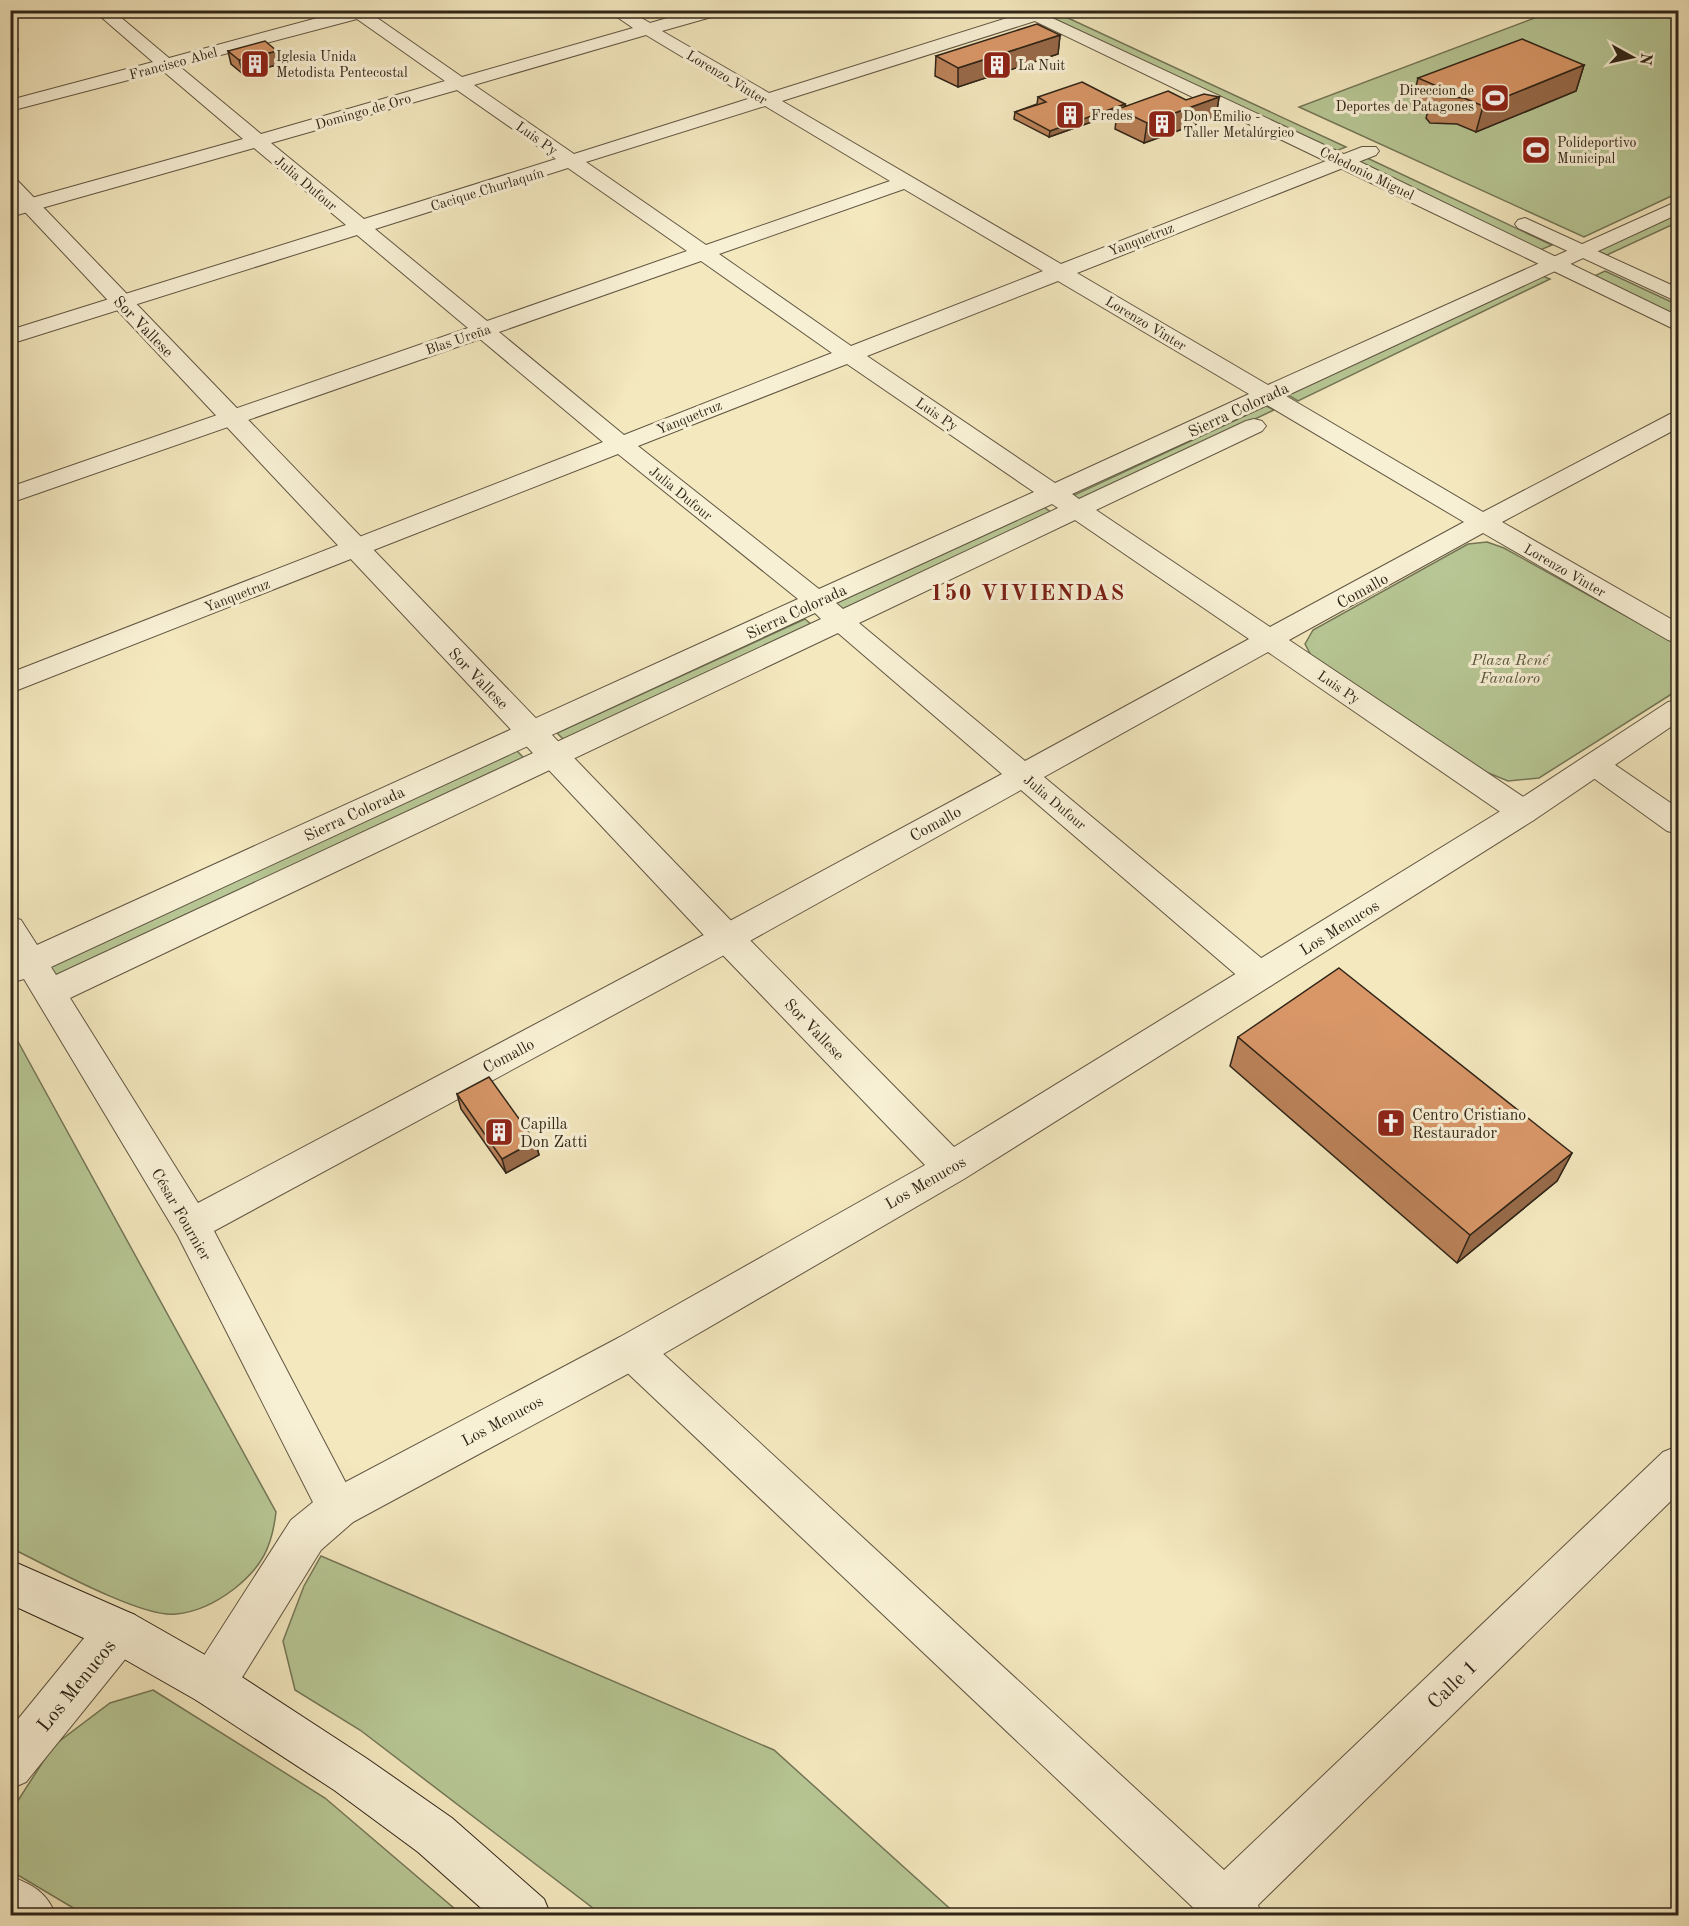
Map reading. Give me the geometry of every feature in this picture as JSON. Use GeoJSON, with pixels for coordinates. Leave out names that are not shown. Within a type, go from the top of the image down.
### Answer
{"type":"FeatureCollection","features":[{"type":"Feature","properties":{"kind":"street"},"geometry":{"type":"LineString","coordinates":[[10,14],[26,10]]}},
{"type":"Feature","properties":{"kind":"street","name":"Julia Dufour"},"geometry":{"type":"LineString","coordinates":[[101,10],[620,444],[840,621],[1260,976]]}},
{"type":"Feature","properties":{"kind":"street","name":"Lorenzo Vinter"},"geometry":{"type":"LineString","coordinates":[[615,10],[766,102],[1678,634]]}},
{"type":"Feature","properties":{"kind":"street","name":"Domingo de Oro"},"geometry":{"type":"LineString","coordinates":[[20,208],[716,10]]}},
{"type":"Feature","properties":{"kind":"street","name":"Francisco Abel"},"geometry":{"type":"LineString","coordinates":[[10,106],[361,12]]}},
{"type":"Feature","properties":{"kind":"street","name":"Luis Py"},"geometry":{"type":"LineString","coordinates":[[361,12],[848,354],[1523,812]]}},
{"type":"Feature","properties":{"kind":"street","name":"Cacique Churlaquín"},"geometry":{"type":"LineString","coordinates":[[10,337],[766,102],[1026,13]]}},
{"type":"Feature","properties":{"kind":"street","name":"Celedonio Miguel"},"geometry":{"type":"LineString","coordinates":[[1026,13],[1345,151],[1579,263],[1678,296]]}},
{"type":"Feature","properties":{"kind":"street","name":"Yanquetruz"},"geometry":{"type":"LineString","coordinates":[[10,684],[1058,271],[1345,151],[1369,151]]}},
{"type":"Feature","properties":{"kind":"street","name":"Celedonio Miguel"},"geometry":{"type":"LineString","coordinates":[[1369,151],[1390,161]]}},
{"type":"Feature","properties":{"kind":"street","name":"Blas Ureña"},"geometry":{"type":"LineString","coordinates":[[10,496],[905,182]]}},
{"type":"Feature","properties":{"kind":"street","name":"Sor Vallese"},"geometry":{"type":"LineString","coordinates":[[10,184],[20,208],[122,303],[726,938],[951,1168]]}},
{"type":"Feature","properties":{"kind":"street"},"geometry":{"type":"LineString","coordinates":[[1579,263],[1678,207]]}},
{"type":"Feature","properties":{"kind":"street","name":"Celedonio Miguel"},"geometry":{"type":"LineString","coordinates":[[1507,216],[1678,324]]}},
{"type":"Feature","properties":{"kind":"street"},"geometry":{"type":"LineString","coordinates":[[1579,263],[1678,227]]}},
{"type":"Feature","properties":{"kind":"street","name":"Sierra Colorada"},"geometry":{"type":"LineString","coordinates":[[20,967],[1054,493],[1279,402],[1579,263]]}},
{"type":"Feature","properties":{"kind":"street","name":"Sierra Colorada"},"geometry":{"type":"LineString","coordinates":[[51,992],[1078,509],[1279,402]]}},
{"type":"Feature","properties":{"kind":"street","name":"Comallo"},"geometry":{"type":"LineString","coordinates":[[191,1225],[726,938],[1483,522],[1678,419]]}},
{"type":"Feature","properties":{"kind":"street","name":"Los Menucos"},"geometry":{"type":"LineString","coordinates":[[212,1684],[306,1535],[338,1508],[632,1351],[951,1168],[1523,812],[1678,709]]}},
{"type":"Feature","properties":{"kind":"street"},"geometry":{"type":"LineString","coordinates":[[1595,765],[1678,823]]}},
{"type":"Feature","properties":{"kind":"street","name":"César Fournier"},"geometry":{"type":"LineString","coordinates":[[10,928],[20,967],[51,992],[191,1225],[338,1508]]}},
{"type":"Feature","properties":{"kind":"street"},"geometry":{"type":"LineString","coordinates":[[632,1351],[1232,1909]]}},
{"type":"Feature","properties":{"kind":"street","name":"Calle 1"},"geometry":{"type":"LineString","coordinates":[[1232,1909],[1678,1466]]}},
{"type":"Feature","properties":{"kind":"street"},"geometry":{"type":"LineString","coordinates":[[10,1581],[118,1631],[212,1684],[350,1774],[435,1836],[527,1916]]}},
{"type":"Feature","properties":{"kind":"street","name":"Los Menucos"},"geometry":{"type":"LineString","coordinates":[[10,1766],[118,1631]]}},
{"type":"Feature","properties":{"kind":"street"},"geometry":{"type":"LineString","coordinates":[[10,1900],[32,1916]]}},
{"type":"Feature","properties":{"kind":"green space"},"geometry":{"type":"Polygon","coordinates":[[[1030,11],[1053,11],[1346,147],[1331,153],[1030,11]]]}},
{"type":"Feature","properties":{"kind":"green space","name":"Polideportivo Municipal"},"geometry":{"type":"Polygon","coordinates":[[[1553,11],[1678,11],[1678,193],[1584,237],[1299,107],[1553,11]]]}},
{"type":"Feature","properties":{"kind":"green space"},"geometry":{"type":"Polygon","coordinates":[[[1365,157],[1552,245],[1538,251],[1352,162],[1365,157]]]}},
{"type":"Feature","properties":{"kind":"green space"},"geometry":{"type":"Polygon","coordinates":[[[1678,213],[1678,222],[1607,255],[1597,251],[1678,213]]]}},
{"type":"Feature","properties":{"kind":"green space"},"geometry":{"type":"Polygon","coordinates":[[[1605,271],[1678,305],[1678,319],[1590,278],[1605,271]]]}},
{"type":"Feature","properties":{"kind":"green space"},"geometry":{"type":"Polygon","coordinates":[[[1540,275],[1550,279],[1298,401],[1288,395],[1540,275]]]}},
{"type":"Feature","properties":{"kind":"green space"},"geometry":{"type":"Polygon","coordinates":[[[1266,406],[1274,410],[1081,502],[1072,496],[1266,406]]]}},
{"type":"Feature","properties":{"kind":"green space"},"geometry":{"type":"Polygon","coordinates":[[[1044,507],[1052,513],[841,610],[834,604],[1044,507]]]}},
{"type":"Feature","properties":{"kind":"green space","name":"Plaza René Favaloro"},"geometry":{"type":"Polygon","coordinates":[[[1487,542],[1504,548],[1678,645],[1678,690],[1539,778],[1508,781],[1476,768],[1313,659],[1305,644],[1313,630],[1468,544],[1487,542]]]}},
{"type":"Feature","properties":{"kind":"green space"},"geometry":{"type":"Polygon","coordinates":[[[805,619],[812,625],[564,740],[557,733],[805,619]]]}},
{"type":"Feature","properties":{"kind":"green space"},"geometry":{"type":"Polygon","coordinates":[[[516,750],[524,758],[53,977],[47,966],[516,750]]]}},
{"type":"Feature","properties":{"kind":"green space"},"geometry":{"type":"Polygon","coordinates":[[[10,1027],[276,1512],[272,1536],[264,1555],[252,1573],[221,1598],[192,1611],[176,1614],[161,1613],[118,1600],[11,1548],[10,1027]]]}},
{"type":"Feature","properties":{"kind":"green space"},"geometry":{"type":"Polygon","coordinates":[[[321,1556],[774,1750],[957,1915],[602,1915],[360,1730],[295,1690],[283,1641],[304,1586],[321,1556]]]}},
{"type":"Feature","properties":{"kind":"green space"},"geometry":{"type":"Polygon","coordinates":[[[11,1634],[18,1644],[16,1692],[11,1705],[11,1634]]]}},
{"type":"Feature","properties":{"kind":"green space"},"geometry":{"type":"Polygon","coordinates":[[[153,1690],[325,1798],[462,1915],[85,1915],[11,1871],[10,1813],[53,1746],[110,1703],[153,1690]]]}},
{"type":"Feature","properties":{"kind":"building"},"geometry":{"type":"Polygon","coordinates":[[[1037,24],[1060,35],[958,68],[936,56],[1037,24]]]}},
{"type":"Feature","properties":{"kind":"building"},"geometry":{"type":"Polygon","coordinates":[[[1522,39],[1584,65],[1483,106],[1464,98],[1437,97],[1433,92],[1437,86],[1418,78],[1522,39]]]}},
{"type":"Feature","properties":{"kind":"building"},"geometry":{"type":"Polygon","coordinates":[[[265,41],[277,51],[239,60],[228,51],[265,41]]]}},
{"type":"Feature","properties":{"kind":"building","name":"Fredes"},"geometry":{"type":"Polygon","coordinates":[[[1082,82],[1125,104],[1050,131],[1015,112],[1046,102],[1038,97],[1082,82]]]}},
{"type":"Feature","properties":{"kind":"building"},"geometry":{"type":"Polygon","coordinates":[[[1168,91],[1186,100],[1204,94],[1219,97],[1147,123],[1118,109],[1168,91]]]}},
{"type":"Feature","properties":{"kind":"building","name":"Centro Cristiano Restaurador"},"geometry":{"type":"Polygon","coordinates":[[[1339,968],[1572,1153],[1470,1235],[1238,1037],[1339,968]]]}},
{"type":"Feature","properties":{"kind":"building","name":"Capilla Don Zatti"},"geometry":{"type":"Polygon","coordinates":[[[489,1077],[535,1141],[502,1159],[457,1094],[489,1077]]]}},
{"type":"Feature","properties":{"kind":"place","name":"Iglesia Unida Metodista Pentecostal"},"geometry":{"type":"Point","coordinates":[255,64]}},
{"type":"Feature","properties":{"kind":"place","name":"La Nuit"},"geometry":{"type":"Point","coordinates":[997,65]}},
{"type":"Feature","properties":{"kind":"place","name":"Direccion de Deportes de Patagones"},"geometry":{"type":"Point","coordinates":[1495,98]}},
{"type":"Feature","properties":{"kind":"place","name":"Fredes"},"geometry":{"type":"Point","coordinates":[1070,115]}},
{"type":"Feature","properties":{"kind":"place","name":"Don Emilio - Taller Metalúrgico"},"geometry":{"type":"Point","coordinates":[1162,124]}},
{"type":"Feature","properties":{"kind":"place","name":"Polideportivo Municipal"},"geometry":{"type":"Point","coordinates":[1536,150]}},
{"type":"Feature","properties":{"kind":"place","name":"Centro Cristiano Restaurador"},"geometry":{"type":"Point","coordinates":[1391,1123]}},
{"type":"Feature","properties":{"kind":"place","name":"Capilla Don Zatti"},"geometry":{"type":"Point","coordinates":[499,1132]}},
{"type":"Feature","properties":{"kind":"district","name":"150 VIVIENDAS"},"geometry":{"type":"Point","coordinates":[1028,592]}}]}
